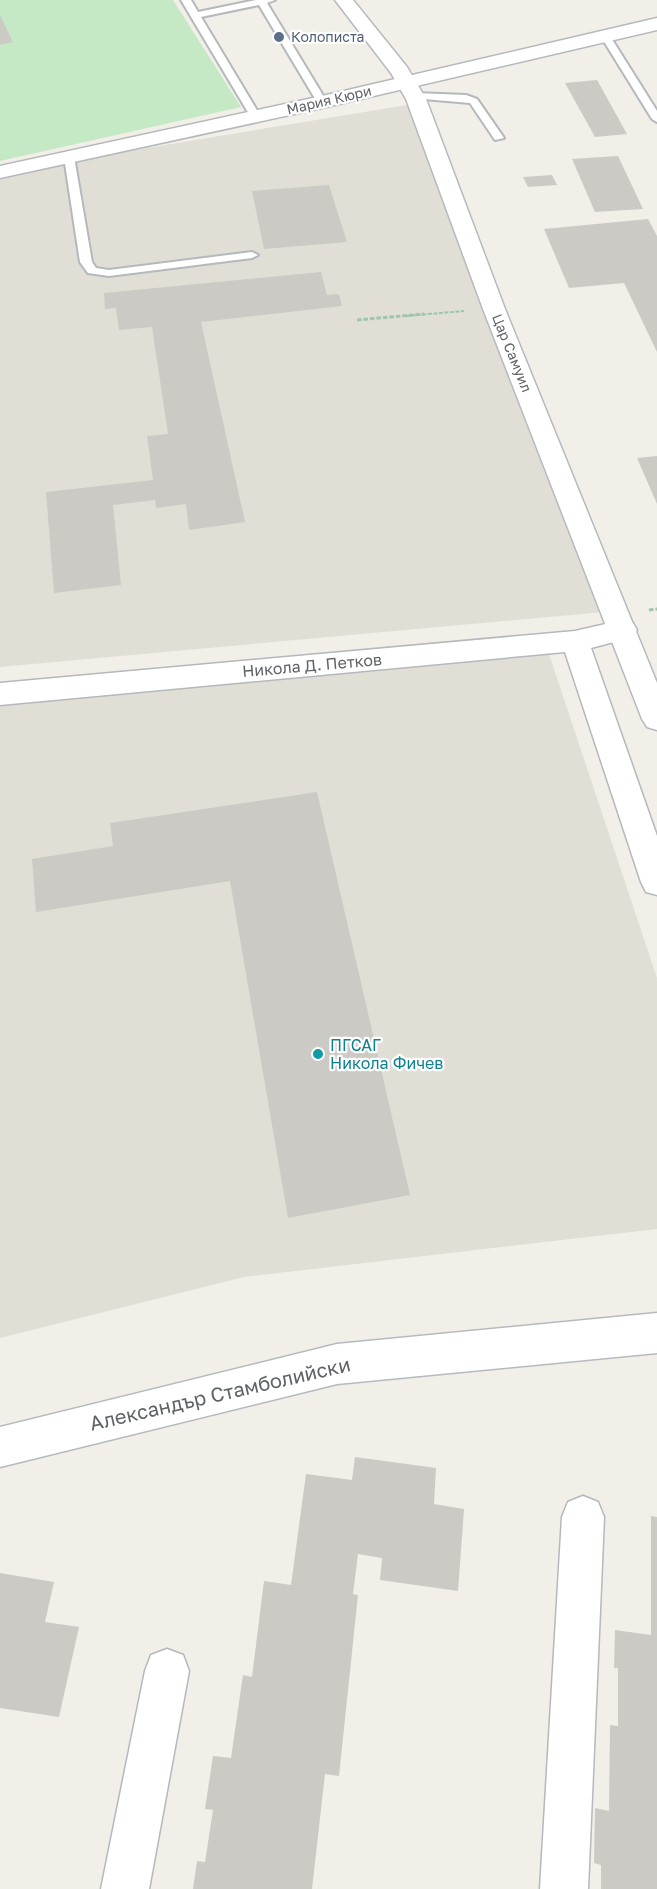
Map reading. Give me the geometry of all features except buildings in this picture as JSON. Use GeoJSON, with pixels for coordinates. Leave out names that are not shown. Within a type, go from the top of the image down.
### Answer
{"type":"FeatureCollection","features":[{"type":"Feature","properties":{"kind":"street","name":"Цар Самуил"},"geometry":{"type":"LineString","coordinates":[[348,1],[411,89],[494,309],[657,719]]}},
{"type":"Feature","properties":{"kind":"street"},"geometry":{"type":"LineString","coordinates":[[632,29],[657,5]]}},
{"type":"Feature","properties":{"kind":"street","name":"Мария Кюри"},"geometry":{"type":"LineString","coordinates":[[0,172],[322,102],[411,89],[605,35],[657,24]]}},
{"type":"Feature","properties":{"kind":"street","name":"Никола Д. Петков"},"geometry":{"type":"LineString","coordinates":[[0,694],[575,641],[623,630]]}},
{"type":"Feature","properties":{"kind":"street"},"geometry":{"type":"LineString","coordinates":[[575,641],[657,882]]}},
{"type":"Feature","properties":{"kind":"street","name":"Александър Стамболийски"},"geometry":{"type":"LineString","coordinates":[[0,1447],[337,1364],[657,1333]]}},
{"type":"Feature","properties":{"kind":"street"},"geometry":{"type":"LineString","coordinates":[[564,1889],[583,1517]]}},
{"type":"Feature","properties":{"kind":"street"},"geometry":{"type":"LineString","coordinates":[[125,1889],[167,1671]]}},
{"type":"Feature","properties":{"kind":"lane"},"geometry":{"type":"LineString","coordinates":[[186,0],[256,117]]}},
{"type":"Feature","properties":{"kind":"lane"},"geometry":{"type":"LineString","coordinates":[[195,15],[264,0],[322,102]]}},
{"type":"Feature","properties":{"kind":"lane"},"geometry":{"type":"LineString","coordinates":[[605,35],[657,119]]}},
{"type":"Feature","properties":{"kind":"lane"},"geometry":{"type":"LineString","coordinates":[[411,89],[474,101],[499,138]]}},
{"type":"Feature","properties":{"kind":"lane"},"geometry":{"type":"LineString","coordinates":[[69,157],[86,262],[92,271],[109,273],[252,255]]}},
{"type":"Feature","properties":{"kind":"path"},"geometry":{"type":"LineString","coordinates":[[357,320],[494,309]]}},
{"type":"Feature","properties":{"kind":"shaded area"},"geometry":{"type":"Polygon","coordinates":[[[407,105],[604,612],[0,667],[0,178],[93,157],[407,105]]]}},
{"type":"Feature","properties":{"kind":"shaded area"},"geometry":{"type":"Polygon","coordinates":[[[549,654],[657,978],[657,1229],[244,1277],[0,1338],[0,688],[549,654]]]}},
{"type":"Feature","properties":{"kind":"green space"},"geometry":{"type":"Polygon","coordinates":[[[0,0],[173,0],[241,107],[0,161],[0,0]]]}},
{"type":"Feature","properties":{"kind":"place","name":"Колописта"},"geometry":{"type":"Point","coordinates":[279,37]}},
{"type":"Feature","properties":{"kind":"place","name":"ПГСАГ Никола Фичев"},"geometry":{"type":"Point","coordinates":[318,1054]}}]}
